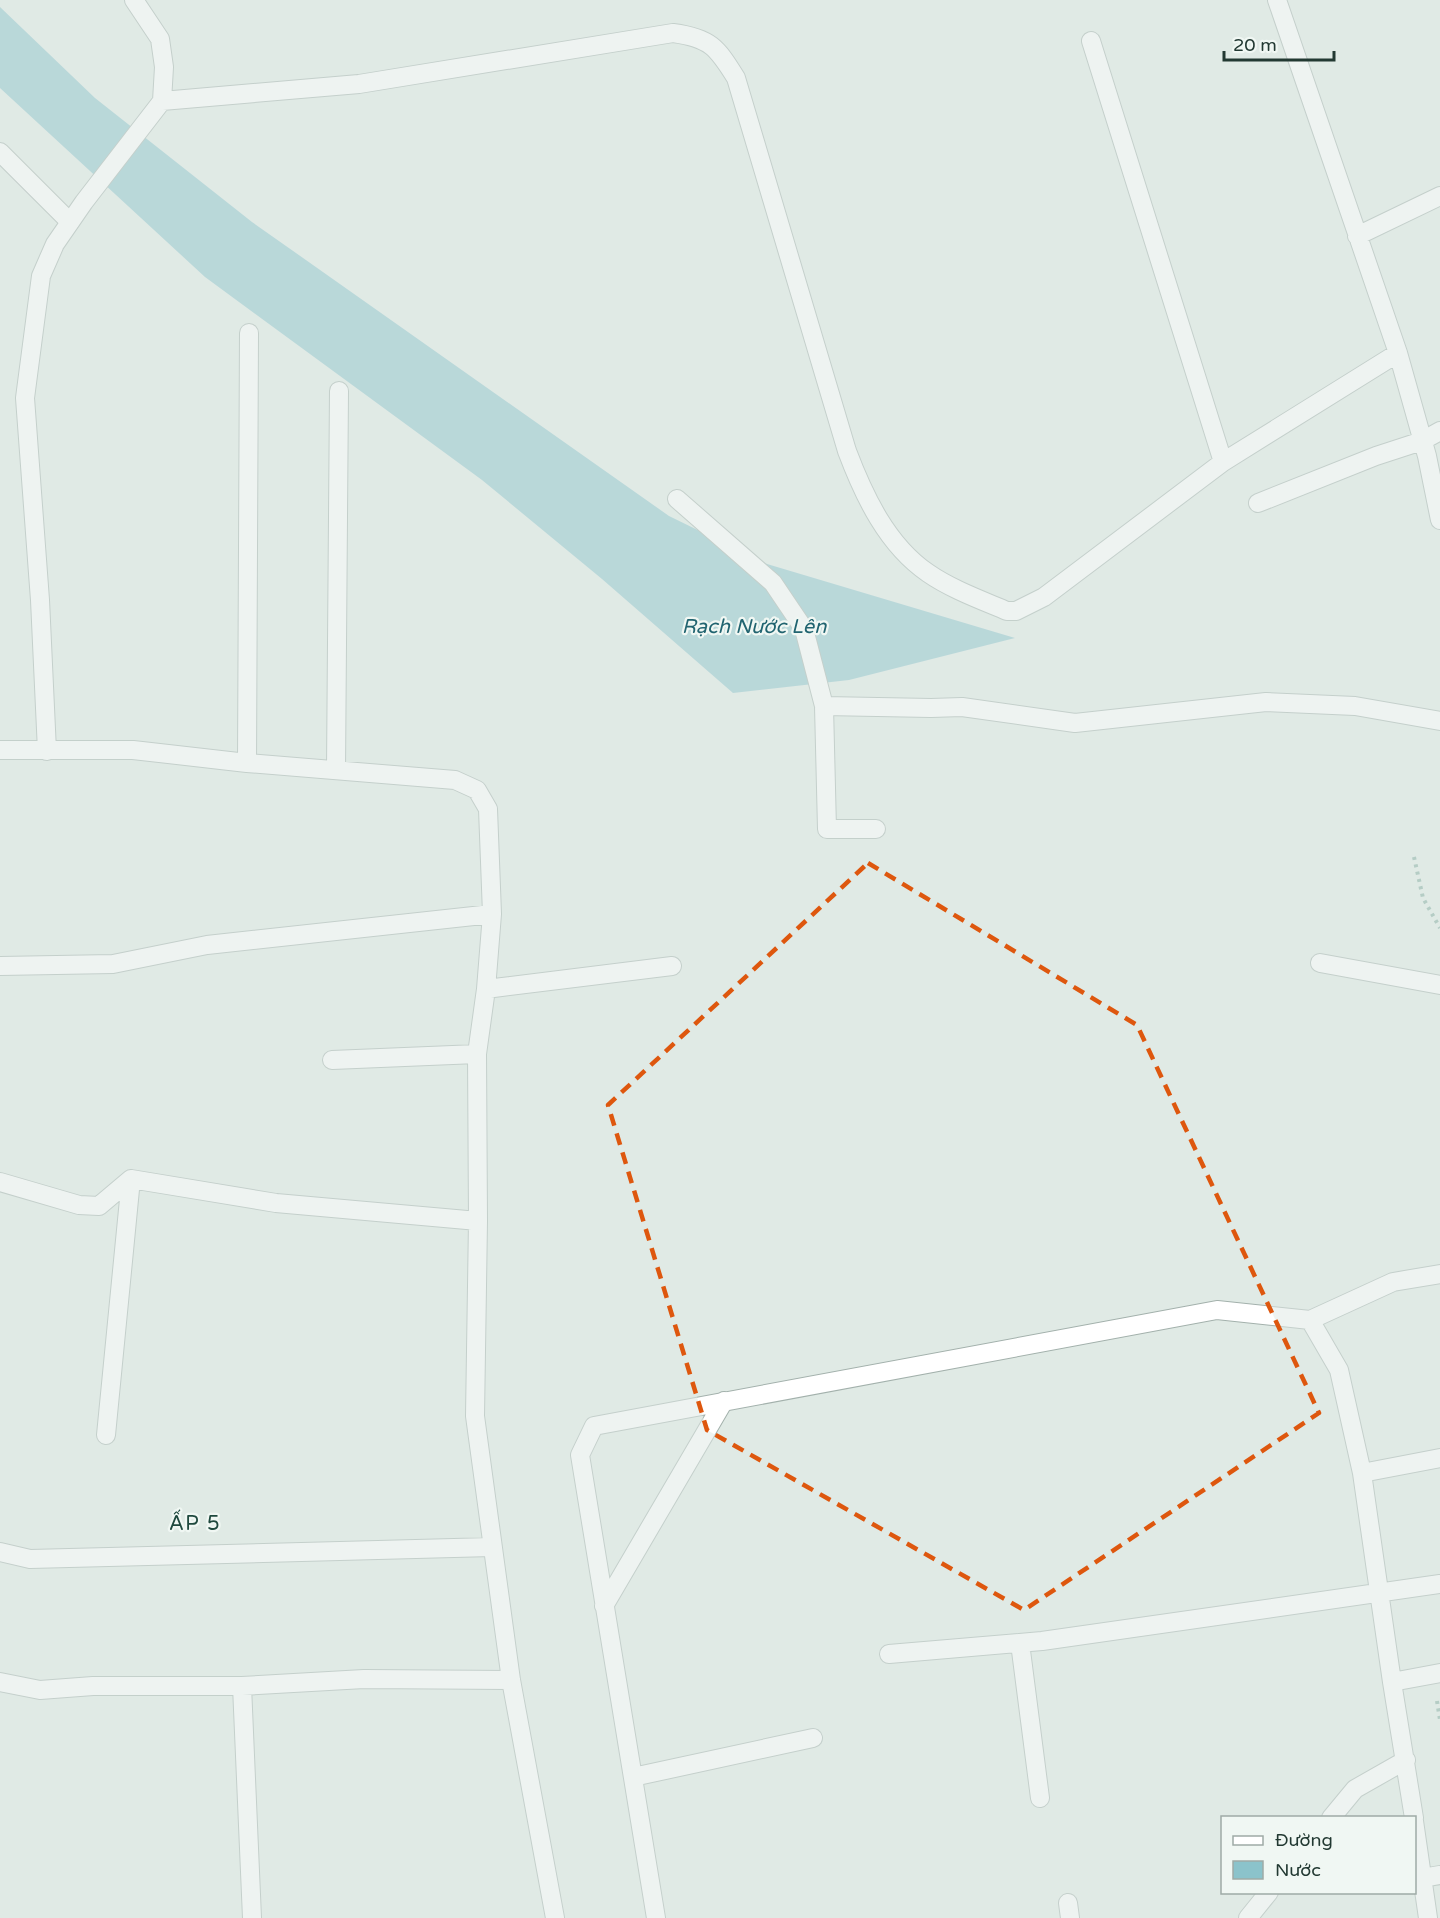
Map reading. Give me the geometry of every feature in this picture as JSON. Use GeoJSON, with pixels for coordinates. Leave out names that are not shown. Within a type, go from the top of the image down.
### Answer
{"type":"FeatureCollection","features":[{"type":"Feature","properties":{"kind":"street"},"geometry":{"type":"LineString","coordinates":[[47,751],[40,600],[25,398],[41,276],[55,244],[84,202],[162,101],[164,67],[159,39],[134,0]]}},
{"type":"Feature","properties":{"kind":"street"},"geometry":{"type":"LineString","coordinates":[[1278,0],[1398,353],[1422,441],[1440,520]]}},
{"type":"Feature","properties":{"kind":"street"},"geometry":{"type":"LineString","coordinates":[[162,101],[359,84],[673,33],[696,36],[720,52],[736,78],[847,451],[855,472],[878,516],[891,537],[914,562],[929,574],[1007,611],[1016,611],[1044,597],[1223,462],[1398,353]]}},
{"type":"Feature","properties":{"kind":"street"},"geometry":{"type":"LineString","coordinates":[[1091,41],[1223,462]]}},
{"type":"Feature","properties":{"kind":"street"},"geometry":{"type":"LineString","coordinates":[[0,152],[70,222]]}},
{"type":"Feature","properties":{"kind":"street"},"geometry":{"type":"LineString","coordinates":[[1357,236],[1440,196]]}},
{"type":"Feature","properties":{"kind":"street"},"geometry":{"type":"LineString","coordinates":[[247,763],[249,333]]}},
{"type":"Feature","properties":{"kind":"street"},"geometry":{"type":"LineString","coordinates":[[336,769],[339,391]]}},
{"type":"Feature","properties":{"kind":"street"},"geometry":{"type":"LineString","coordinates":[[1258,503],[1376,456],[1422,441],[1440,431]]}},
{"type":"Feature","properties":{"kind":"street"},"geometry":{"type":"LineString","coordinates":[[678,499],[773,583],[804,629],[824,706],[827,829],[876,829]]}},
{"type":"Feature","properties":{"kind":"street"},"geometry":{"type":"LineString","coordinates":[[824,706],[962,707],[1075,723],[1266,702],[1355,706],[1440,721]]}},
{"type":"Feature","properties":{"kind":"street"},"geometry":{"type":"LineString","coordinates":[[0,750],[133,750],[247,763],[455,780],[477,790],[488,809],[492,914],[486,989],[477,1054],[478,1221],[475,1416],[511,1680],[555,1918]]}},
{"type":"Feature","properties":{"kind":"street"},"geometry":{"type":"LineString","coordinates":[[0,966],[113,964],[207,945],[492,914]]}},
{"type":"Feature","properties":{"kind":"street"},"geometry":{"type":"LineString","coordinates":[[1320,963],[1440,985]]}},
{"type":"Feature","properties":{"kind":"street"},"geometry":{"type":"LineString","coordinates":[[486,989],[672,966]]}},
{"type":"Feature","properties":{"kind":"street"},"geometry":{"type":"LineString","coordinates":[[332,1060],[477,1054]]}},
{"type":"Feature","properties":{"kind":"street"},"geometry":{"type":"LineString","coordinates":[[0,1182],[79,1205],[99,1206],[131,1179],[276,1203],[478,1221]]}},
{"type":"Feature","properties":{"kind":"street"},"geometry":{"type":"LineString","coordinates":[[105,1435],[131,1179]]}},
{"type":"Feature","properties":{"kind":"street"},"geometry":{"type":"LineString","coordinates":[[656,1918],[580,1455],[594,1426],[1216,1310],[1310,1320],[1393,1282],[1440,1274]]}},
{"type":"Feature","properties":{"kind":"street"},"geometry":{"type":"LineString","coordinates":[[1310,1320],[1339,1370],[1362,1473],[1378,1593],[1413,1816]]}},
{"type":"Feature","properties":{"kind":"street"},"geometry":{"type":"LineString","coordinates":[[604,1606],[724,1401]]}},
{"type":"Feature","properties":{"kind":"street"},"geometry":{"type":"LineString","coordinates":[[1362,1473],[1440,1458]]}},
{"type":"Feature","properties":{"kind":"street"},"geometry":{"type":"LineString","coordinates":[[0,1552],[30,1559],[492,1547]]}},
{"type":"Feature","properties":{"kind":"street"},"geometry":{"type":"LineString","coordinates":[[889,1654],[1020,1643],[1440,1584]]}},
{"type":"Feature","properties":{"kind":"street"},"geometry":{"type":"LineString","coordinates":[[1020,1643],[1040,1798]]}},
{"type":"Feature","properties":{"kind":"street"},"geometry":{"type":"LineString","coordinates":[[1392,1682],[1440,1673]]}},
{"type":"Feature","properties":{"kind":"street"},"geometry":{"type":"LineString","coordinates":[[0,1682],[40,1690],[93,1686],[242,1686],[364,1679],[511,1680]]}},
{"type":"Feature","properties":{"kind":"street"},"geometry":{"type":"LineString","coordinates":[[242,1686],[252,1918]]}},
{"type":"Feature","properties":{"kind":"street"},"geometry":{"type":"LineString","coordinates":[[633,1777],[813,1738]]}},
{"type":"Feature","properties":{"kind":"street"},"geometry":{"type":"LineString","coordinates":[[1333,1816],[1354,1789],[1406,1760]]}},
{"type":"Feature","properties":{"kind":"street"},"geometry":{"type":"LineString","coordinates":[[1416,1827],[1431,1876],[1428,1918]]}},
{"type":"Feature","properties":{"kind":"street"},"geometry":{"type":"LineString","coordinates":[[1248,1918],[1268,1894]]}},
{"type":"Feature","properties":{"kind":"path"},"geometry":{"type":"LineString","coordinates":[[1414,857],[1422,898],[1440,928]]}},
{"type":"Feature","properties":{"kind":"highlighted area"},"geometry":{"type":"Polygon","coordinates":[[[868,863],[1137,1025],[1319,1413],[1024,1610],[707,1430],[608,1105],[868,863]]]}},
{"type":"Feature","properties":{"kind":"water","name":"Rạch Nước Lên"},"geometry":{"type":"Polygon","coordinates":[[[0,7],[95,98],[252,222],[669,516],[767,564],[1015,638],[849,680],[733,693],[602,579],[482,480],[205,277],[0,88],[0,7]]]}},
{"type":"Feature","properties":{"kind":"district","name":"ẤP 5"},"geometry":{"type":"Point","coordinates":[195,1524]}}]}
